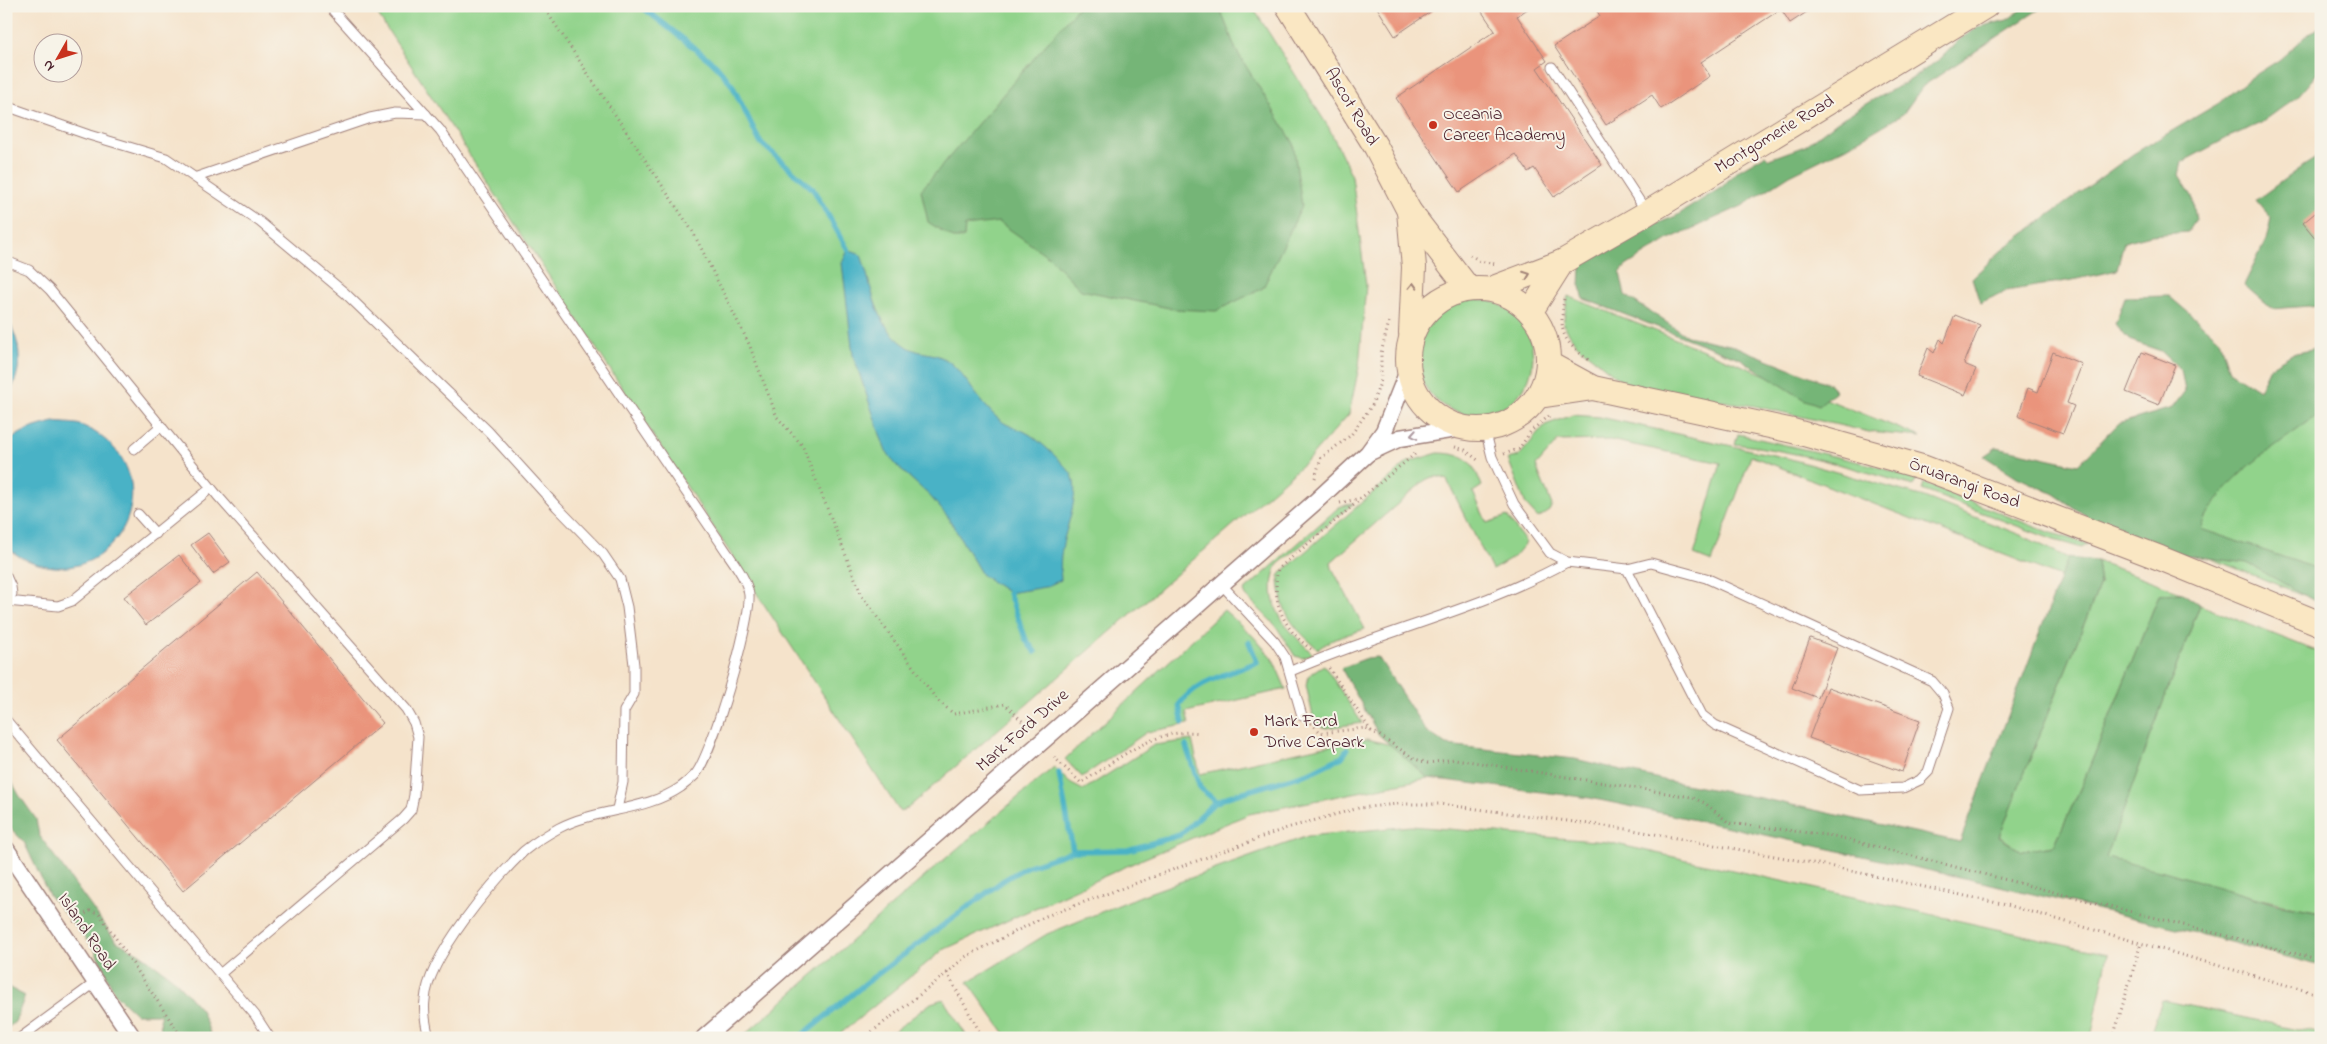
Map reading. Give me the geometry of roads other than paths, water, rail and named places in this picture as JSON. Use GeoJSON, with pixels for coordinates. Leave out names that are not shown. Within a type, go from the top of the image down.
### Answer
{"type":"FeatureCollection","features":[{"type":"Feature","properties":{"kind":"street","name":"Ascot Road"},"geometry":{"type":"LineString","coordinates":[[1288,6],[1376,147],[1409,211],[1480,289]]}},
{"type":"Feature","properties":{"kind":"street","name":"Montgomerie Road"},"geometry":{"type":"LineString","coordinates":[[1480,289],[1562,262],[1647,213],[1986,6]]}},
{"type":"Feature","properties":{"kind":"street","name":"Ascot Road"},"geometry":{"type":"LineString","coordinates":[[1409,211],[1414,267],[1411,334]]}},
{"type":"Feature","properties":{"kind":"street","name":"Montgomerie Road"},"geometry":{"type":"LineString","coordinates":[[1531,312],[1562,262]]}},
{"type":"Feature","properties":{"kind":"street"},"geometry":{"type":"LineString","coordinates":[[1480,289],[1513,297],[1531,312],[1541,327],[1547,345],[1549,364],[1538,396],[1516,419],[1501,426],[1485,429],[1462,428],[1443,420],[1427,407],[1415,391],[1408,371],[1407,352],[1411,334],[1424,312],[1444,296],[1480,289]]}},
{"type":"Feature","properties":{"kind":"street","name":"Ōruarangi Road"},"geometry":{"type":"LineString","coordinates":[[1549,364],[1593,388],[1793,431],[1922,467],[2160,558],[2321,624]]}},
{"type":"Feature","properties":{"kind":"street","name":"Mark Ford Drive"},"geometry":{"type":"LineString","coordinates":[[704,1038],[1368,453],[1384,431],[1408,371]]}},
{"type":"Feature","properties":{"kind":"street","name":"Ōruarangi Road"},"geometry":{"type":"LineString","coordinates":[[1538,396],[1567,394],[1593,388]]}},
{"type":"Feature","properties":{"kind":"street","name":"Mark Ford Drive"},"geometry":{"type":"LineString","coordinates":[[1368,453],[1400,438],[1462,428]]}},
{"type":"Feature","properties":{"kind":"street","name":"Island Road"},"geometry":{"type":"LineString","coordinates":[[6,849],[133,1038]]}},
{"type":"Feature","properties":{"kind":"lane"},"geometry":{"type":"LineString","coordinates":[[329,6],[440,130],[635,416],[725,551],[749,593],[748,615],[716,732],[696,774],[680,788],[644,803],[593,814],[559,828],[526,850],[494,883],[457,932],[435,967],[424,999],[425,1021],[429,1038]]}},
{"type":"Feature","properties":{"kind":"lane"},"geometry":{"type":"LineString","coordinates":[[1552,67],[1647,213]]}},
{"type":"Feature","properties":{"kind":"lane"},"geometry":{"type":"LineString","coordinates":[[6,106],[89,135],[166,158],[197,177],[260,222],[345,294],[488,431],[557,507],[603,554],[620,579],[627,607],[634,665],[634,694],[624,711],[623,782],[617,809]]}},
{"type":"Feature","properties":{"kind":"lane"},"geometry":{"type":"LineString","coordinates":[[197,177],[370,118],[395,113],[426,114]]}},
{"type":"Feature","properties":{"kind":"lane"},"geometry":{"type":"LineString","coordinates":[[6,261],[29,270],[50,290],[211,488],[406,708],[414,723],[418,737],[414,795],[411,810],[220,974]]}},
{"type":"Feature","properties":{"kind":"lane"},"geometry":{"type":"LineString","coordinates":[[134,449],[161,426]]}},
{"type":"Feature","properties":{"kind":"lane"},"geometry":{"type":"LineString","coordinates":[[1485,429],[1492,457],[1514,504],[1550,553],[1567,562],[1627,569],[1651,563],[1706,578],[1932,681],[1944,694],[1949,708],[1928,772],[1920,780],[1903,788],[1860,790],[1715,725],[1702,715],[1627,569]]}},
{"type":"Feature","properties":{"kind":"lane"},"geometry":{"type":"LineString","coordinates":[[6,576],[12,594],[7,601],[58,606],[72,601],[211,488]]}},
{"type":"Feature","properties":{"kind":"lane"},"geometry":{"type":"LineString","coordinates":[[138,514],[156,534]]}},
{"type":"Feature","properties":{"kind":"lane"},"geometry":{"type":"LineString","coordinates":[[1291,672],[1330,654],[1497,595],[1541,576],[1567,562]]}},
{"type":"Feature","properties":{"kind":"lane"},"geometry":{"type":"LineString","coordinates":[[1220,584],[1275,642],[1285,657],[1291,672],[1302,716]]}},
{"type":"Feature","properties":{"kind":"lane"},"geometry":{"type":"LineString","coordinates":[[6,720],[220,974],[254,1015],[270,1038]]}},
{"type":"Feature","properties":{"kind":"lane"},"geometry":{"type":"LineString","coordinates":[[20,1038],[96,982]]}},
{"type":"Feature","properties":{"kind":"water"},"geometry":{"type":"Polygon","coordinates":[[[848,250],[861,255],[876,306],[888,328],[897,338],[913,350],[947,360],[992,413],[1009,425],[1038,440],[1072,475],[1075,492],[1072,512],[1061,553],[1061,580],[1045,587],[1009,593],[982,575],[948,517],[930,496],[896,465],[885,449],[853,355],[842,263],[848,250]]]}},
{"type":"Feature","properties":{"kind":"water"},"geometry":{"type":"Polygon","coordinates":[[[6,316],[16,338],[19,358],[16,379],[6,401],[6,316]]]}},
{"type":"Feature","properties":{"kind":"water"},"geometry":{"type":"Polygon","coordinates":[[[54,422],[81,425],[106,440],[125,463],[131,486],[130,508],[122,530],[109,547],[90,561],[67,567],[42,565],[32,562],[22,558],[6,545],[6,445],[16,436],[34,427],[54,422]]]}},
{"type":"Feature","properties":{"kind":"waterway"},"geometry":{"type":"LineString","coordinates":[[641,6],[716,65],[732,85],[760,142],[813,189],[848,250]]}},
{"type":"Feature","properties":{"kind":"waterway"},"geometry":{"type":"LineString","coordinates":[[1009,593],[1026,640],[1035,652]]}},
{"type":"Feature","properties":{"kind":"waterway"},"geometry":{"type":"LineString","coordinates":[[1183,723],[1179,705],[1186,696],[1214,679],[1257,662],[1249,642]]}},
{"type":"Feature","properties":{"kind":"waterway"},"geometry":{"type":"LineString","coordinates":[[1186,746],[1200,788],[1217,802]]}},
{"type":"Feature","properties":{"kind":"waterway"},"geometry":{"type":"LineString","coordinates":[[799,1038],[871,979],[1004,880],[1026,867],[1073,851],[1128,850],[1180,835],[1213,804],[1227,797],[1309,773],[1342,757],[1347,750]]}},
{"type":"Feature","properties":{"kind":"waterway"},"geometry":{"type":"LineString","coordinates":[[1059,773],[1073,851]]}},
{"type":"Feature","properties":{"kind":"place","name":"Oceania Career Academy"},"geometry":{"type":"Point","coordinates":[1433,125]}},
{"type":"Feature","properties":{"kind":"place","name":"Mark Ford Drive Carpark"},"geometry":{"type":"Point","coordinates":[1254,732]}}]}
